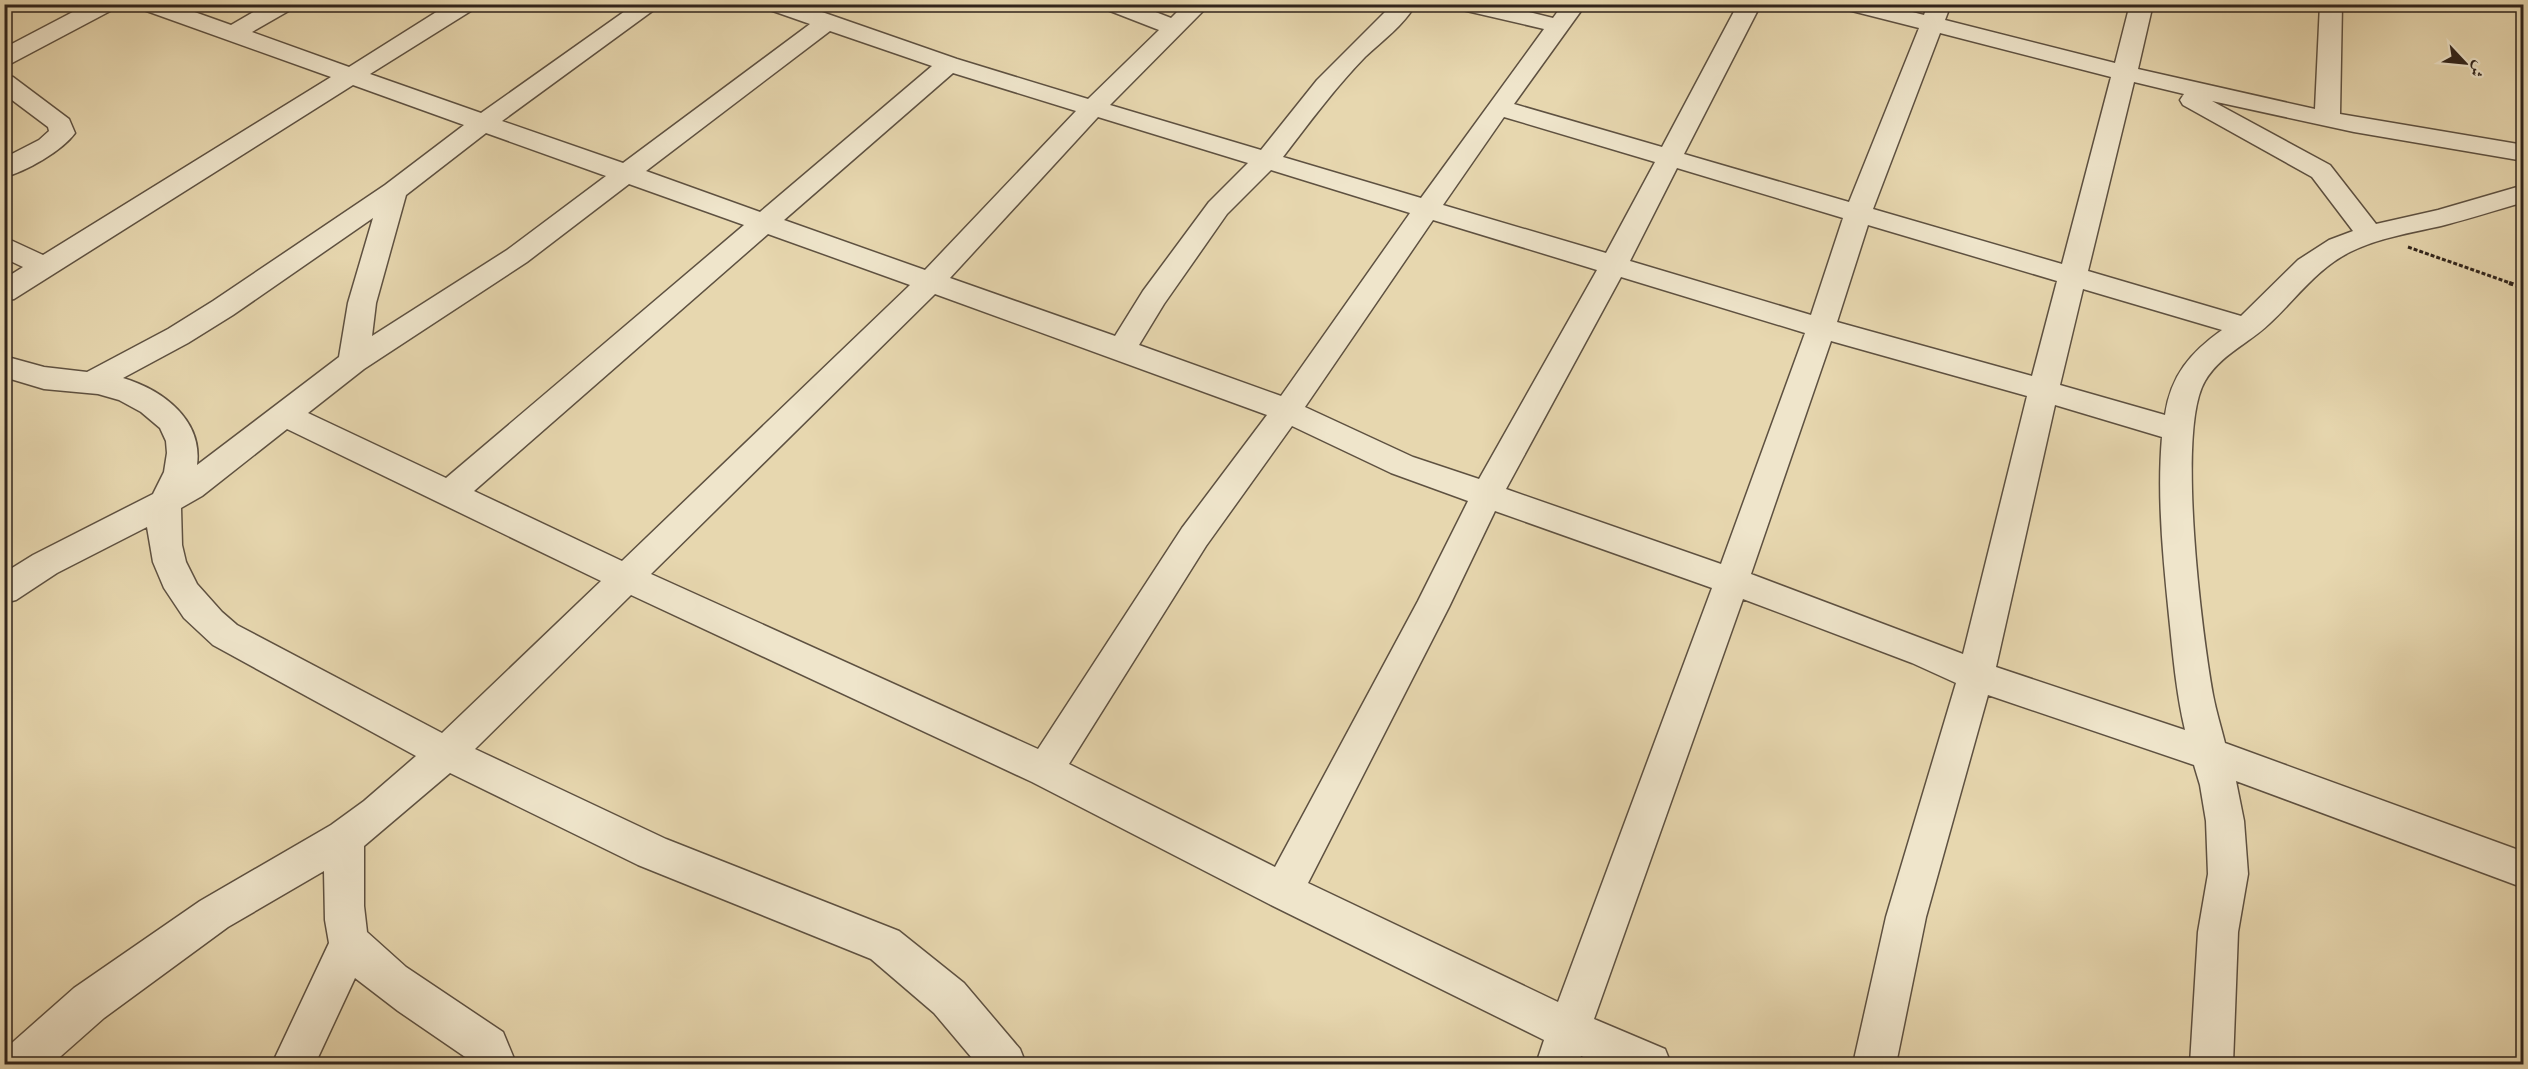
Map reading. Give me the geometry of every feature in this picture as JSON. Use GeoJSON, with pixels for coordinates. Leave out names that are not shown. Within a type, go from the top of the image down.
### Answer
{"type":"FeatureCollection","features":[{"type":"Feature","properties":{"kind":"street"},"geometry":{"type":"LineString","coordinates":[[4,58],[106,4]]}},
{"type":"Feature","properties":{"kind":"street"},"geometry":{"type":"LineString","coordinates":[[149,4],[1122,349],[1287,410],[1369,451],[1732,581],[1924,653],[1976,676],[2209,754],[2523,870]]}},
{"type":"Feature","properties":{"kind":"street"},"geometry":{"type":"LineString","coordinates":[[234,33],[284,4]]}},
{"type":"Feature","properties":{"kind":"street"},"geometry":{"type":"LineString","coordinates":[[4,291],[466,4]]}},
{"type":"Feature","properties":{"kind":"street"},"geometry":{"type":"LineString","coordinates":[[90,382],[178,336],[223,308],[394,190],[483,123],[651,4]]}},
{"type":"Feature","properties":{"kind":"street"},"geometry":{"type":"LineString","coordinates":[[1113,4],[1174,28]]}},
{"type":"Feature","properties":{"kind":"street"},"geometry":{"type":"LineString","coordinates":[[20,1065],[89,1003],[214,914],[345,838],[378,813],[446,753],[930,282],[1093,108],[1200,4]]}},
{"type":"Feature","properties":{"kind":"street"},"geometry":{"type":"LineString","coordinates":[[1122,349],[1153,298],[1201,230],[1240,185],[1267,160],[1326,85],[1357,52],[1398,15],[1405,4]]}},
{"type":"Feature","properties":{"kind":"street"},"geometry":{"type":"LineString","coordinates":[[1045,770],[1194,537],[1287,410],[1567,15],[1466,4]]}},
{"type":"Feature","properties":{"kind":"street"},"geometry":{"type":"LineString","coordinates":[[1282,891],[1432,608],[1487,494],[1614,264],[1750,4]]}},
{"type":"Feature","properties":{"kind":"street"},"geometry":{"type":"LineString","coordinates":[[1852,4],[1936,14],[2139,75],[2327,119],[2523,153]]}},
{"type":"Feature","properties":{"kind":"street"},"geometry":{"type":"LineString","coordinates":[[1874,1065],[1906,917],[1976,676],[2043,391],[2074,277],[2139,75],[2142,4]]}},
{"type":"Feature","properties":{"kind":"street"},"geometry":{"type":"LineString","coordinates":[[2327,119],[2331,4]]}},
{"type":"Feature","properties":{"kind":"street"},"geometry":{"type":"LineString","coordinates":[[4,590],[45,564],[165,503],[227,460],[353,362],[479,282],[627,174],[802,11],[949,64],[1093,108],[1821,328],[2178,430]]}},
{"type":"Feature","properties":{"kind":"street"},"geometry":{"type":"LineString","coordinates":[[1557,1065],[1732,581],[1821,328],[1858,213],[1936,14]]}},
{"type":"Feature","properties":{"kind":"street"},"geometry":{"type":"LineString","coordinates":[[450,494],[949,64]]}},
{"type":"Feature","properties":{"kind":"street"},"geometry":{"type":"LineString","coordinates":[[2139,75],[2321,171],[2370,234]]}},
{"type":"Feature","properties":{"kind":"street"},"geometry":{"type":"LineString","coordinates":[[4,82],[60,124],[62,133],[48,145],[4,169]]}},
{"type":"Feature","properties":{"kind":"street"},"geometry":{"type":"LineString","coordinates":[[1500,108],[2245,327]]}},
{"type":"Feature","properties":{"kind":"street"},"geometry":{"type":"LineString","coordinates":[[353,362],[362,303],[394,190]]}},
{"type":"Feature","properties":{"kind":"street"},"geometry":{"type":"LineString","coordinates":[[2211,1065],[2218,933],[2228,874],[2225,821],[2219,785],[2195,696],[2180,563],[2176,459],[2182,404],[2190,379],[2208,354],[2269,308],[2293,279],[2308,266],[2339,246],[2370,234],[2443,217],[2523,193]]}},
{"type":"Feature","properties":{"kind":"street"},"geometry":{"type":"LineString","coordinates":[[4,246],[44,267]]}},
{"type":"Feature","properties":{"kind":"street"},"geometry":{"type":"LineString","coordinates":[[4,366],[45,379],[90,382],[127,391],[159,410],[177,426],[182,445],[182,466],[165,503],[168,564],[185,594],[202,616],[225,635],[397,729],[652,852],[885,945],[949,998],[1005,1065]]}},
{"type":"Feature","properties":{"kind":"street"},"geometry":{"type":"LineString","coordinates":[[284,416],[627,578],[1045,770],[1282,891],[1570,1030],[1650,1065]]}},
{"type":"Feature","properties":{"kind":"street"},"geometry":{"type":"LineString","coordinates":[[345,838],[345,910],[350,944],[361,957],[394,983],[488,1047],[494,1061],[492,1065]]}},
{"type":"Feature","properties":{"kind":"street"},"geometry":{"type":"LineString","coordinates":[[293,1065],[350,944]]}},
{"type":"Feature","properties":{"kind":"path"},"geometry":{"type":"LineString","coordinates":[[2370,234],[2523,288]]}}]}
